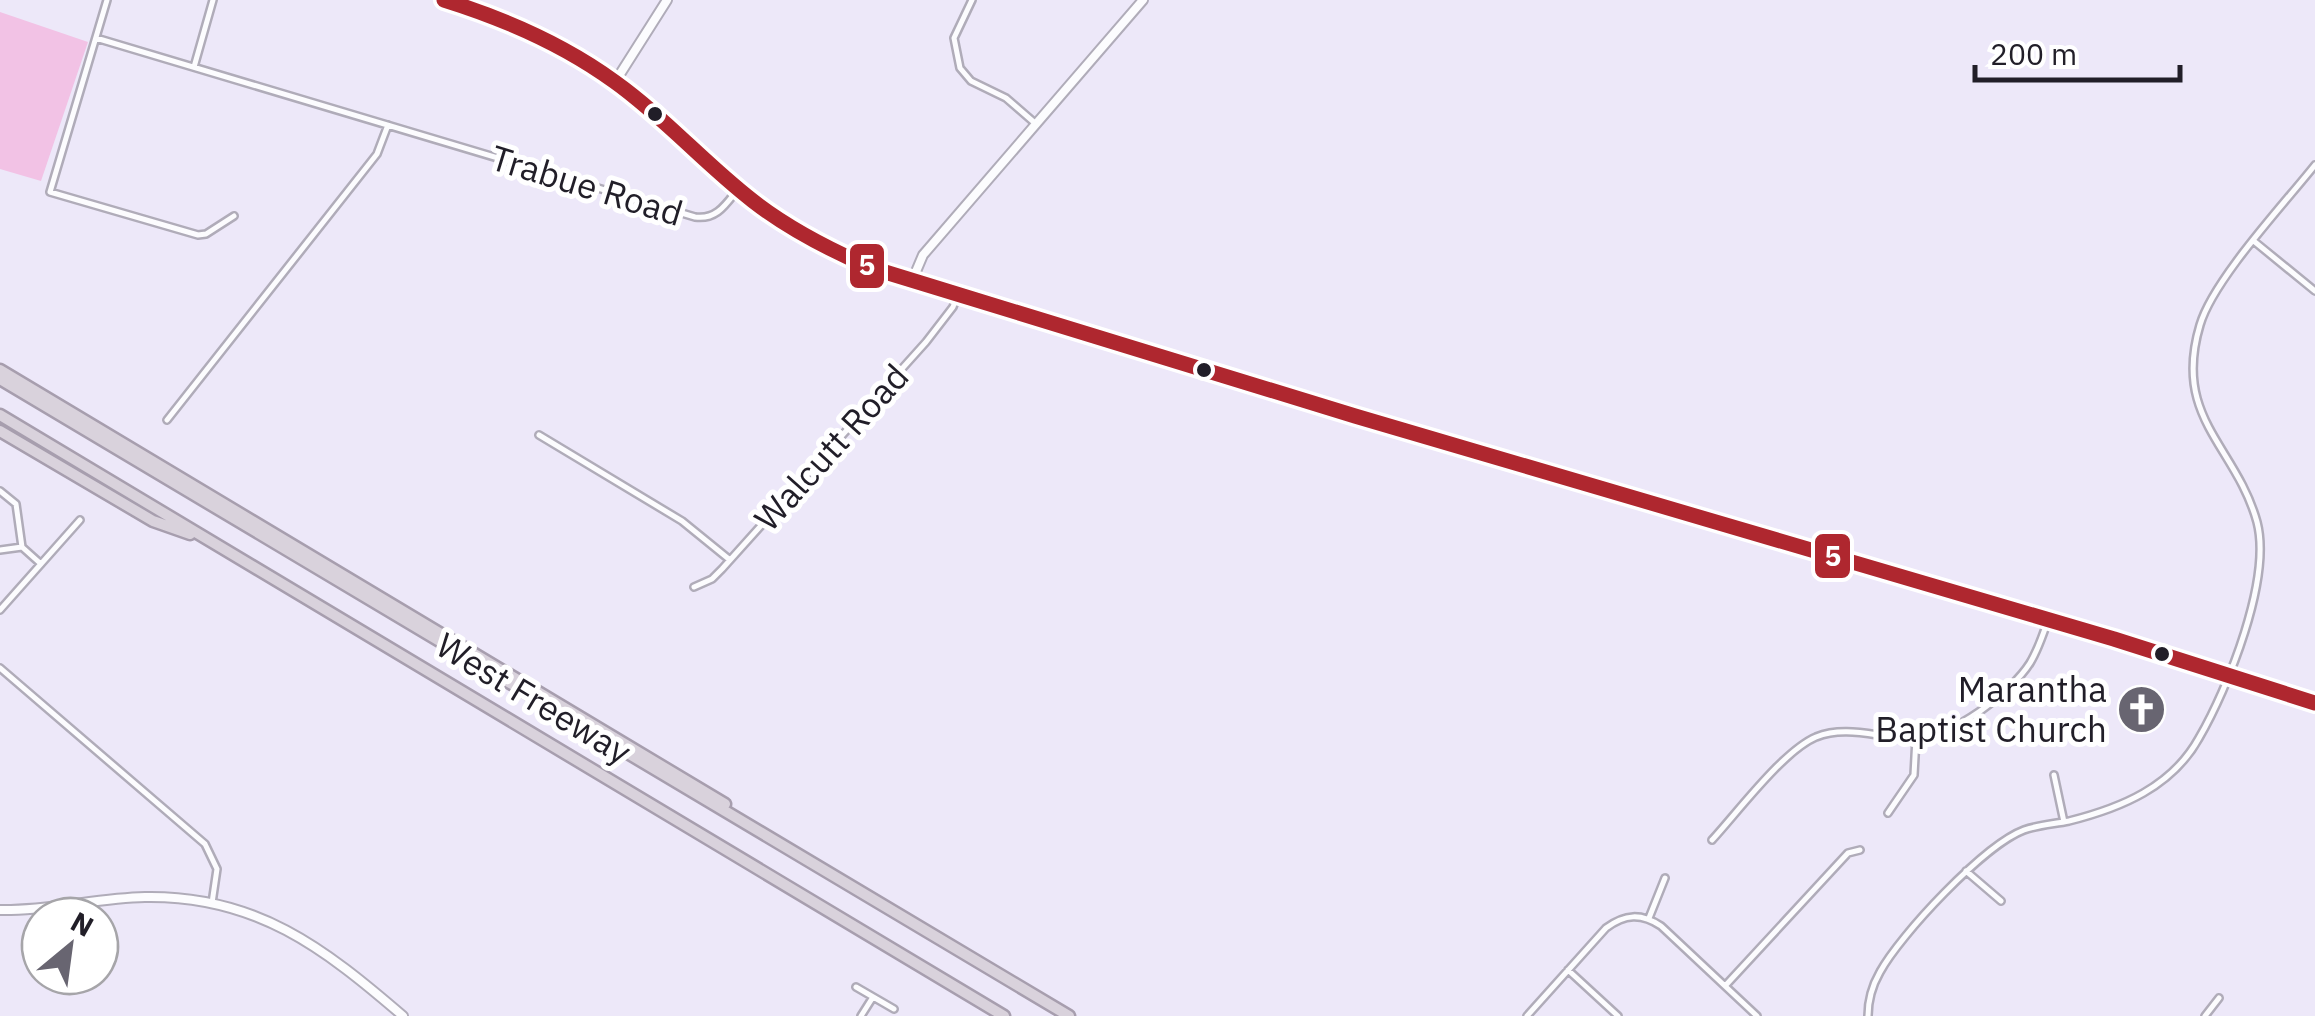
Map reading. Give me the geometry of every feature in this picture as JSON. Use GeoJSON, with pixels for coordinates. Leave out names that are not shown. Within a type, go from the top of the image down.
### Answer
{"type":"FeatureCollection","features":[{"type":"Feature","properties":{"kind":"highway"},"geometry":{"type":"LineString","coordinates":[[0,370],[738,812],[796,852]]}},
{"type":"Feature","properties":{"kind":"highway","name":"West Freeway"},"geometry":{"type":"LineString","coordinates":[[0,380],[1069,1016]]}},
{"type":"Feature","properties":{"kind":"highway","name":"West Freeway"},"geometry":{"type":"LineString","coordinates":[[0,415],[1004,1016]]}},
{"type":"Feature","properties":{"kind":"highway"},"geometry":{"type":"LineString","coordinates":[[0,431],[153,521],[210,541]]}},
{"type":"Feature","properties":{"kind":"main road"},"geometry":{"type":"LineString","coordinates":[[444,0],[523,26],[615,82],[738,189]]}},
{"type":"Feature","properties":{"kind":"main road"},"geometry":{"type":"LineString","coordinates":[[615,82],[667,0]]}},
{"type":"Feature","properties":{"kind":"main road"},"geometry":{"type":"LineString","coordinates":[[912,281],[924,255],[1144,0]]}},
{"type":"Feature","properties":{"kind":"main road","name":"Trabue Road"},"geometry":{"type":"LineString","coordinates":[[738,189],[814,242],[872,268],[957,296],[2315,703]]}},
{"type":"Feature","properties":{"kind":"main road"},"geometry":{"type":"LineString","coordinates":[[0,910],[144,897],[212,904],[265,918],[314,944],[403,1016]]}},
{"type":"Feature","properties":{"kind":"street"},"geometry":{"type":"LineString","coordinates":[[107,0],[50,192],[198,235],[234,216]]}},
{"type":"Feature","properties":{"kind":"street"},"geometry":{"type":"LineString","coordinates":[[194,68],[214,0]]}},
{"type":"Feature","properties":{"kind":"street"},"geometry":{"type":"LineString","coordinates":[[972,0],[954,38],[960,68],[972,82],[1006,98],[1036,124]]}},
{"type":"Feature","properties":{"kind":"street","name":"Trabue Road"},"geometry":{"type":"LineString","coordinates":[[96,38],[695,217],[718,213],[738,189]]}},
{"type":"Feature","properties":{"kind":"street"},"geometry":{"type":"LineString","coordinates":[[167,420],[377,154],[388,125]]}},
{"type":"Feature","properties":{"kind":"street"},"geometry":{"type":"LineString","coordinates":[[1868,1016],[1872,990],[1881,970],[1988,850],[2026,830],[2115,808],[2164,779],[2198,741],[2228,674],[2257,588],[2261,549],[2251,505],[2201,414],[2194,390],[2193,356],[2205,311],[2315,165]]}},
{"type":"Feature","properties":{"kind":"street"},"geometry":{"type":"LineString","coordinates":[[2254,242],[2315,290]]}},
{"type":"Feature","properties":{"kind":"street","name":"Walcutt Road"},"geometry":{"type":"LineString","coordinates":[[694,586],[712,579],[730,560],[926,342],[957,296]]}},
{"type":"Feature","properties":{"kind":"street"},"geometry":{"type":"LineString","coordinates":[[539,435],[682,520],[730,560]]}},
{"type":"Feature","properties":{"kind":"street"},"geometry":{"type":"LineString","coordinates":[[0,491],[16,504],[22,548],[41,564]]}},
{"type":"Feature","properties":{"kind":"street"},"geometry":{"type":"LineString","coordinates":[[0,610],[80,520]]}},
{"type":"Feature","properties":{"kind":"street"},"geometry":{"type":"LineString","coordinates":[[0,550],[22,548]]}},
{"type":"Feature","properties":{"kind":"street"},"geometry":{"type":"LineString","coordinates":[[1712,840],[1786,759],[1817,737],[1839,732],[1916,738],[1952,728],[2009,686],[2029,665],[2048,620]]}},
{"type":"Feature","properties":{"kind":"street"},"geometry":{"type":"LineString","coordinates":[[0,668],[205,844],[218,869],[212,904]]}},
{"type":"Feature","properties":{"kind":"street"},"geometry":{"type":"LineString","coordinates":[[1888,814],[1914,775],[1916,738]]}},
{"type":"Feature","properties":{"kind":"street"},"geometry":{"type":"LineString","coordinates":[[2054,775],[2064,822]]}},
{"type":"Feature","properties":{"kind":"street"},"geometry":{"type":"LineString","coordinates":[[1725,986],[1848,853],[1860,850]]}},
{"type":"Feature","properties":{"kind":"street"},"geometry":{"type":"LineString","coordinates":[[1966,871],[2001,901]]}},
{"type":"Feature","properties":{"kind":"street"},"geometry":{"type":"LineString","coordinates":[[1649,918],[1665,878]]}},
{"type":"Feature","properties":{"kind":"street"},"geometry":{"type":"LineString","coordinates":[[1527,1016],[1618,919],[1634,916],[1649,918],[1757,1016]]}},
{"type":"Feature","properties":{"kind":"street"},"geometry":{"type":"LineString","coordinates":[[1568,970],[1618,1016]]}},
{"type":"Feature","properties":{"kind":"street"},"geometry":{"type":"LineString","coordinates":[[856,986],[894,1009]]}},
{"type":"Feature","properties":{"kind":"street"},"geometry":{"type":"LineString","coordinates":[[862,1016],[873,996]]}},
{"type":"Feature","properties":{"kind":"street"},"geometry":{"type":"LineString","coordinates":[[2205,1016],[2220,998]]}},
{"type":"Feature","properties":{"kind":"shaded area"},"geometry":{"type":"Polygon","coordinates":[[[0,12],[88,42],[41,181],[0,169],[0,12]]]}},
{"type":"Feature","properties":{"kind":"transit line","name":"5"},"geometry":{"type":"LineString","coordinates":[[444,0],[533,34],[595,68],[767,211],[810,238],[872,268],[1355,416],[2114,639],[2315,703]]}},
{"type":"Feature","properties":{"kind":"place","name":"Marantha Baptist Church"},"geometry":{"type":"Point","coordinates":[2142,709]}}]}
